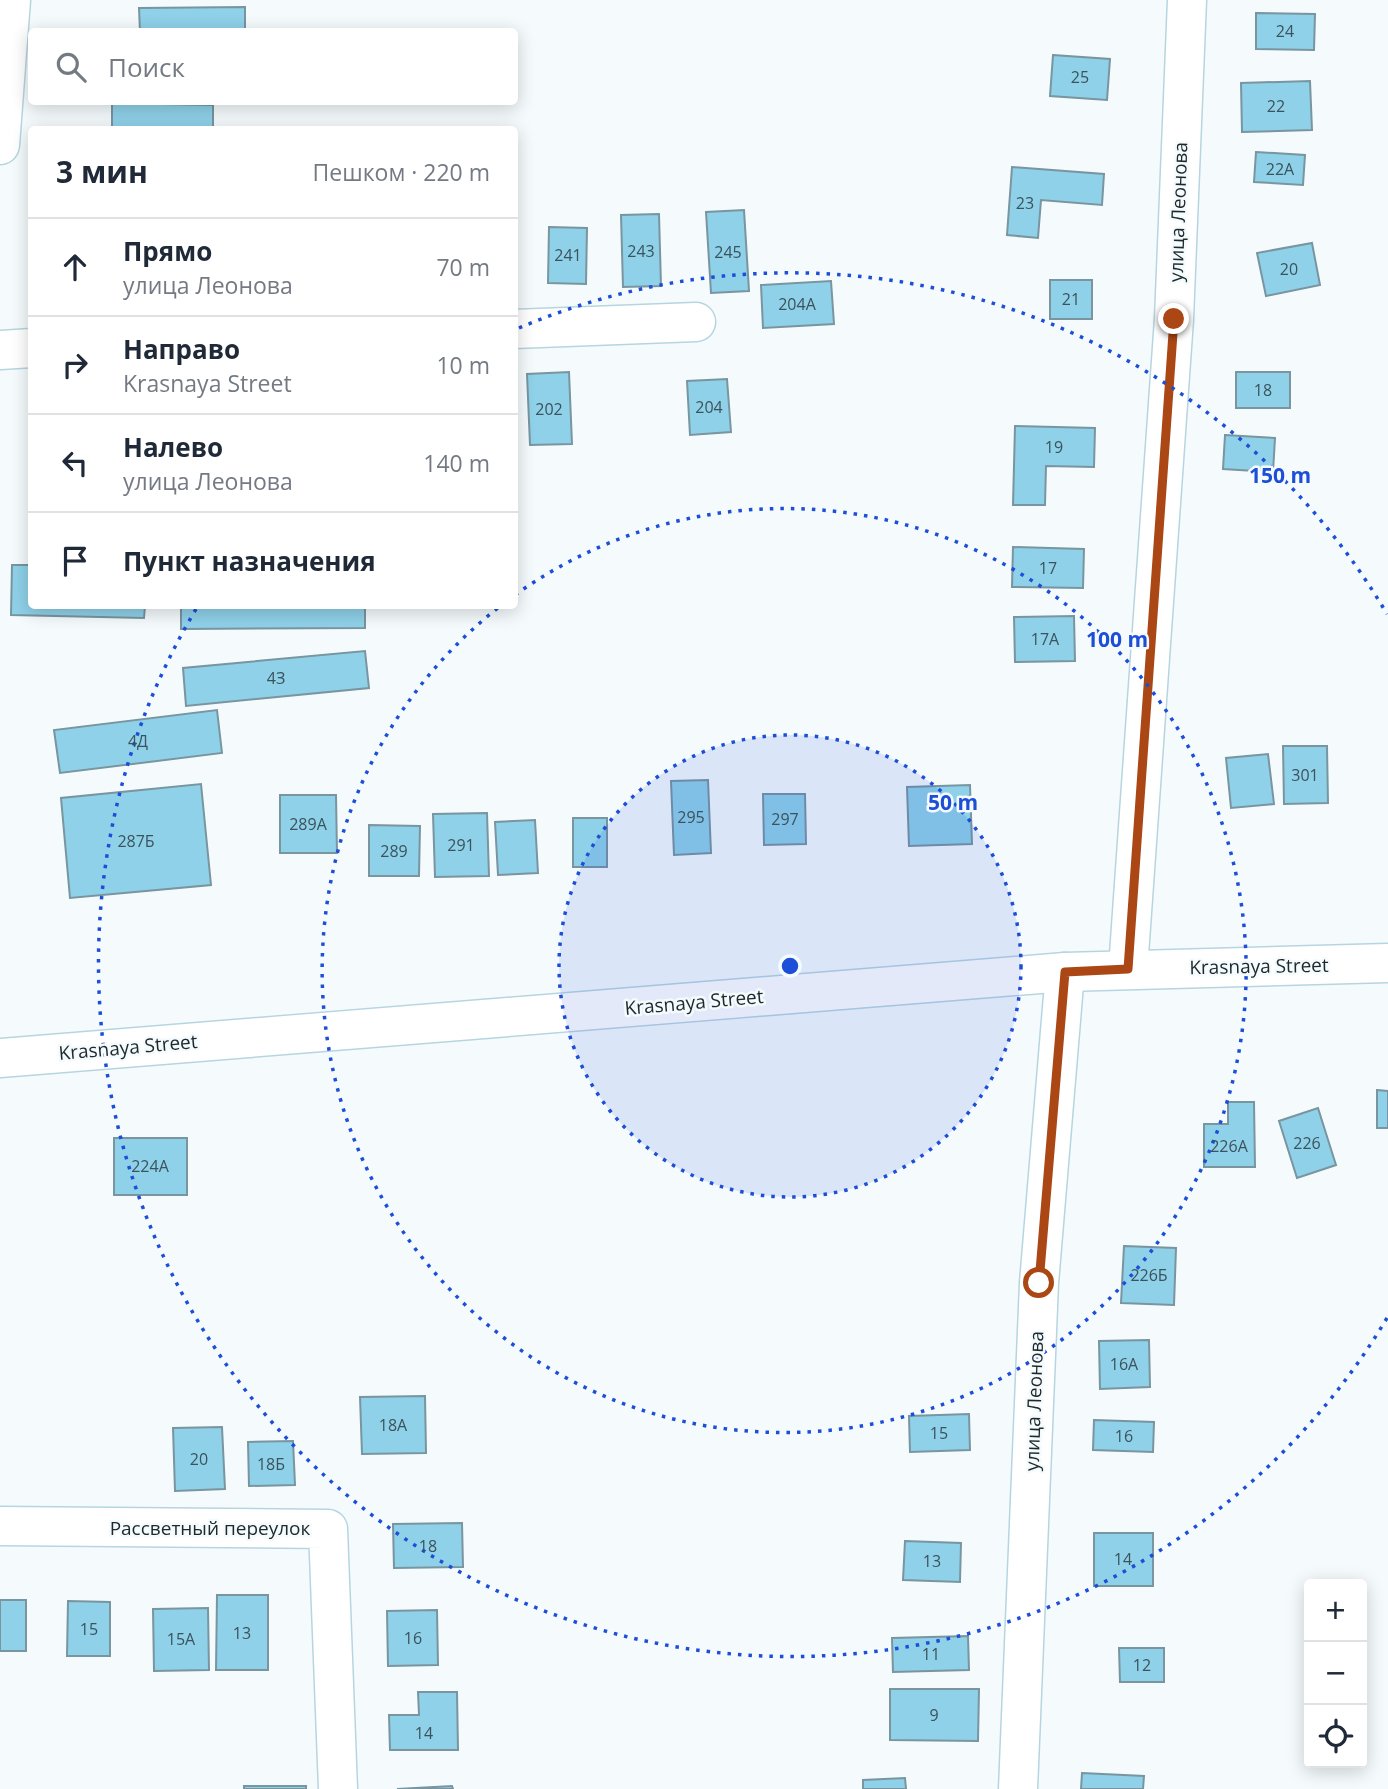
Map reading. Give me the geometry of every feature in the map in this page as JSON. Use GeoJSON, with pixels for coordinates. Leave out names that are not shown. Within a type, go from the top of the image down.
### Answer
{"type":"FeatureCollection","features":[{"type":"Feature","properties":{"kind":"street"},"geometry":{"type":"LineString","coordinates":[[0,145],[11,0]]}},
{"type":"Feature","properties":{"kind":"street","name":"улица Леонова"},"geometry":{"type":"LineString","coordinates":[[1128,969],[1174,319],[1187,0]]}},
{"type":"Feature","properties":{"kind":"street"},"geometry":{"type":"LineString","coordinates":[[518,329],[696,322]]}},
{"type":"Feature","properties":{"kind":"street"},"geometry":{"type":"LineString","coordinates":[[0,350],[28,348]]}},
{"type":"Feature","properties":{"kind":"street","name":"Krasnaya Street"},"geometry":{"type":"LineString","coordinates":[[0,1058],[1065,972],[1388,963]]}},
{"type":"Feature","properties":{"kind":"street","name":"улица Леонова"},"geometry":{"type":"LineString","coordinates":[[1018,1789],[1039,1283],[1065,972]]}},
{"type":"Feature","properties":{"kind":"street","name":"Рассветный переулок"},"geometry":{"type":"LineString","coordinates":[[0,1526],[328,1529],[338,1789]]}},
{"type":"Feature","properties":{"kind":"building"},"geometry":{"type":"Polygon","coordinates":[[[245,7],[245,28],[140,28],[139,8],[245,7]]]}},
{"type":"Feature","properties":{"kind":"building"},"geometry":{"type":"Polygon","coordinates":[[[1256,13],[1315,14],[1314,50],[1256,49],[1256,13]]]}},
{"type":"Feature","properties":{"kind":"building"},"geometry":{"type":"Polygon","coordinates":[[[1053,55],[1110,59],[1107,100],[1050,96],[1053,55]]]}},
{"type":"Feature","properties":{"kind":"building"},"geometry":{"type":"Polygon","coordinates":[[[1310,81],[1312,130],[1242,132],[1241,83],[1310,81]]]}},
{"type":"Feature","properties":{"kind":"building"},"geometry":{"type":"Polygon","coordinates":[[[112,105],[213,105],[213,126],[112,126],[112,105]]]}},
{"type":"Feature","properties":{"kind":"building"},"geometry":{"type":"Polygon","coordinates":[[[1256,152],[1305,155],[1303,185],[1254,182],[1256,152]]]}},
{"type":"Feature","properties":{"kind":"building"},"geometry":{"type":"Polygon","coordinates":[[[1012,167],[1104,174],[1102,205],[1041,200],[1038,238],[1007,235],[1012,167]]]}},
{"type":"Feature","properties":{"kind":"building"},"geometry":{"type":"Polygon","coordinates":[[[744,210],[749,291],[711,293],[706,212],[744,210]]]}},
{"type":"Feature","properties":{"kind":"building"},"geometry":{"type":"Polygon","coordinates":[[[659,214],[661,286],[623,287],[621,215],[659,214]]]}},
{"type":"Feature","properties":{"kind":"building"},"geometry":{"type":"Polygon","coordinates":[[[549,227],[587,228],[586,284],[548,283],[549,227]]]}},
{"type":"Feature","properties":{"kind":"building"},"geometry":{"type":"Polygon","coordinates":[[[1312,243],[1320,285],[1266,296],[1257,253],[1312,243]]]}},
{"type":"Feature","properties":{"kind":"building"},"geometry":{"type":"Polygon","coordinates":[[[1050,280],[1092,280],[1092,319],[1050,319],[1050,280]]]}},
{"type":"Feature","properties":{"kind":"building"},"geometry":{"type":"Polygon","coordinates":[[[831,281],[834,324],[763,328],[761,285],[831,281]]]}},
{"type":"Feature","properties":{"kind":"building"},"geometry":{"type":"Polygon","coordinates":[[[569,372],[572,444],[530,445],[527,374],[569,372]]]}},
{"type":"Feature","properties":{"kind":"building"},"geometry":{"type":"Polygon","coordinates":[[[1236,372],[1290,372],[1290,408],[1236,408],[1236,372]]]}},
{"type":"Feature","properties":{"kind":"building"},"geometry":{"type":"Polygon","coordinates":[[[727,379],[731,432],[690,435],[687,381],[727,379]]]}},
{"type":"Feature","properties":{"kind":"building"},"geometry":{"type":"Polygon","coordinates":[[[1015,426],[1095,428],[1094,467],[1046,466],[1045,505],[1013,505],[1015,426]]]}},
{"type":"Feature","properties":{"kind":"building"},"geometry":{"type":"Polygon","coordinates":[[[1225,435],[1275,438],[1273,472],[1223,469],[1225,435]]]}},
{"type":"Feature","properties":{"kind":"building"},"geometry":{"type":"Polygon","coordinates":[[[1013,547],[1084,549],[1083,588],[1012,587],[1013,547]]]}},
{"type":"Feature","properties":{"kind":"building"},"geometry":{"type":"Polygon","coordinates":[[[12,565],[28,565],[28,609],[145,609],[144,618],[11,615],[12,565]]]}},
{"type":"Feature","properties":{"kind":"building"},"geometry":{"type":"Polygon","coordinates":[[[181,609],[365,609],[365,628],[181,629],[181,609]]]}},
{"type":"Feature","properties":{"kind":"building"},"geometry":{"type":"Polygon","coordinates":[[[1074,616],[1075,661],[1015,662],[1014,617],[1074,616]]]}},
{"type":"Feature","properties":{"kind":"building"},"geometry":{"type":"Polygon","coordinates":[[[365,651],[369,688],[186,706],[183,668],[365,651]]]}},
{"type":"Feature","properties":{"kind":"building"},"geometry":{"type":"Polygon","coordinates":[[[217,710],[222,753],[60,773],[54,730],[217,710]]]}},
{"type":"Feature","properties":{"kind":"building"},"geometry":{"type":"Polygon","coordinates":[[[1283,746],[1327,746],[1328,803],[1284,804],[1283,746]]]}},
{"type":"Feature","properties":{"kind":"building"},"geometry":{"type":"Polygon","coordinates":[[[1268,754],[1274,804],[1231,808],[1226,758],[1268,754]]]}},
{"type":"Feature","properties":{"kind":"building"},"geometry":{"type":"Polygon","coordinates":[[[708,780],[711,853],[674,855],[671,781],[708,780]]]}},
{"type":"Feature","properties":{"kind":"building"},"geometry":{"type":"Polygon","coordinates":[[[201,784],[211,885],[70,898],[61,798],[201,784]]]}},
{"type":"Feature","properties":{"kind":"building"},"geometry":{"type":"Polygon","coordinates":[[[970,785],[972,844],[909,846],[907,787],[970,785]]]}},
{"type":"Feature","properties":{"kind":"building"},"geometry":{"type":"Polygon","coordinates":[[[763,794],[805,794],[806,844],[764,845],[763,794]]]}},
{"type":"Feature","properties":{"kind":"building"},"geometry":{"type":"Polygon","coordinates":[[[280,795],[336,795],[337,853],[280,853],[280,795]]]}},
{"type":"Feature","properties":{"kind":"building"},"geometry":{"type":"Polygon","coordinates":[[[487,813],[489,876],[435,877],[433,814],[487,813]]]}},
{"type":"Feature","properties":{"kind":"building"},"geometry":{"type":"Polygon","coordinates":[[[573,818],[607,818],[607,867],[573,867],[573,818]]]}},
{"type":"Feature","properties":{"kind":"building"},"geometry":{"type":"Polygon","coordinates":[[[535,820],[538,873],[498,875],[495,822],[535,820]]]}},
{"type":"Feature","properties":{"kind":"building"},"geometry":{"type":"Polygon","coordinates":[[[369,825],[420,826],[419,876],[369,876],[369,825]]]}},
{"type":"Feature","properties":{"kind":"building"},"geometry":{"type":"Polygon","coordinates":[[[1377,1090],[1388,1091],[1388,1128],[1377,1128],[1377,1090]]]}},
{"type":"Feature","properties":{"kind":"building"},"geometry":{"type":"Polygon","coordinates":[[[1228,1102],[1254,1102],[1255,1167],[1204,1167],[1204,1124],[1228,1124],[1228,1102]]]}},
{"type":"Feature","properties":{"kind":"building"},"geometry":{"type":"Polygon","coordinates":[[[1318,1108],[1336,1165],[1297,1178],[1279,1121],[1318,1108]]]}},
{"type":"Feature","properties":{"kind":"building"},"geometry":{"type":"Polygon","coordinates":[[[114,1138],[187,1138],[187,1195],[114,1195],[114,1138]]]}},
{"type":"Feature","properties":{"kind":"building"},"geometry":{"type":"Polygon","coordinates":[[[1124,1246],[1176,1248],[1174,1305],[1121,1303],[1124,1246]]]}},
{"type":"Feature","properties":{"kind":"building"},"geometry":{"type":"Polygon","coordinates":[[[1149,1340],[1150,1387],[1100,1389],[1099,1341],[1149,1340]]]}},
{"type":"Feature","properties":{"kind":"building"},"geometry":{"type":"Polygon","coordinates":[[[425,1396],[426,1453],[362,1454],[360,1397],[425,1396]]]}},
{"type":"Feature","properties":{"kind":"building"},"geometry":{"type":"Polygon","coordinates":[[[969,1414],[970,1450],[910,1452],[909,1416],[969,1414]]]}},
{"type":"Feature","properties":{"kind":"building"},"geometry":{"type":"Polygon","coordinates":[[[1094,1420],[1154,1422],[1153,1452],[1093,1450],[1094,1420]]]}},
{"type":"Feature","properties":{"kind":"building"},"geometry":{"type":"Polygon","coordinates":[[[222,1427],[225,1489],[175,1491],[173,1428],[222,1427]]]}},
{"type":"Feature","properties":{"kind":"building"},"geometry":{"type":"Polygon","coordinates":[[[293,1441],[295,1485],[249,1486],[248,1442],[293,1441]]]}},
{"type":"Feature","properties":{"kind":"building"},"geometry":{"type":"Polygon","coordinates":[[[462,1523],[463,1567],[394,1568],[393,1524],[462,1523]]]}},
{"type":"Feature","properties":{"kind":"building"},"geometry":{"type":"Polygon","coordinates":[[[1094,1533],[1153,1533],[1153,1586],[1094,1586],[1094,1533]]]}},
{"type":"Feature","properties":{"kind":"building"},"geometry":{"type":"Polygon","coordinates":[[[905,1541],[961,1543],[960,1582],[903,1580],[905,1541]]]}},
{"type":"Feature","properties":{"kind":"building"},"geometry":{"type":"Polygon","coordinates":[[[217,1595],[268,1595],[268,1670],[216,1670],[217,1595]]]}},
{"type":"Feature","properties":{"kind":"building"},"geometry":{"type":"Polygon","coordinates":[[[0,1600],[26,1600],[26,1651],[0,1651],[0,1600]]]}},
{"type":"Feature","properties":{"kind":"building"},"geometry":{"type":"Polygon","coordinates":[[[68,1601],[110,1602],[110,1656],[67,1656],[68,1601]]]}},
{"type":"Feature","properties":{"kind":"building"},"geometry":{"type":"Polygon","coordinates":[[[208,1608],[209,1670],[154,1671],[153,1609],[208,1608]]]}},
{"type":"Feature","properties":{"kind":"building"},"geometry":{"type":"Polygon","coordinates":[[[437,1610],[438,1665],[388,1666],[387,1611],[437,1610]]]}},
{"type":"Feature","properties":{"kind":"building"},"geometry":{"type":"Polygon","coordinates":[[[968,1636],[969,1670],[893,1672],[892,1638],[968,1636]]]}},
{"type":"Feature","properties":{"kind":"building"},"geometry":{"type":"Polygon","coordinates":[[[1119,1648],[1164,1648],[1164,1682],[1120,1682],[1119,1648]]]}},
{"type":"Feature","properties":{"kind":"building"},"geometry":{"type":"Polygon","coordinates":[[[890,1689],[979,1689],[978,1741],[890,1740],[890,1689]]]}},
{"type":"Feature","properties":{"kind":"building"},"geometry":{"type":"Polygon","coordinates":[[[418,1692],[457,1692],[458,1750],[390,1750],[389,1715],[419,1715],[418,1692]]]}},
{"type":"Feature","properties":{"kind":"building"},"geometry":{"type":"Polygon","coordinates":[[[1082,1773],[1144,1776],[1143,1789],[1081,1789],[1082,1773]]]}},
{"type":"Feature","properties":{"kind":"building"},"geometry":{"type":"Polygon","coordinates":[[[905,1778],[906,1789],[863,1789],[863,1780],[905,1778]]]}},
{"type":"Feature","properties":{"kind":"building"},"geometry":{"type":"Polygon","coordinates":[[[244,1786],[306,1786],[306,1789],[244,1789],[244,1786]]]}},
{"type":"Feature","properties":{"kind":"building"},"geometry":{"type":"Polygon","coordinates":[[[452,1786],[453,1789],[397,1789],[452,1786]]]}},
{"type":"Feature","properties":{"kind":"route"},"geometry":{"type":"LineString","coordinates":[[1039,1283],[1065,972],[1128,969],[1174,319]]}}]}
